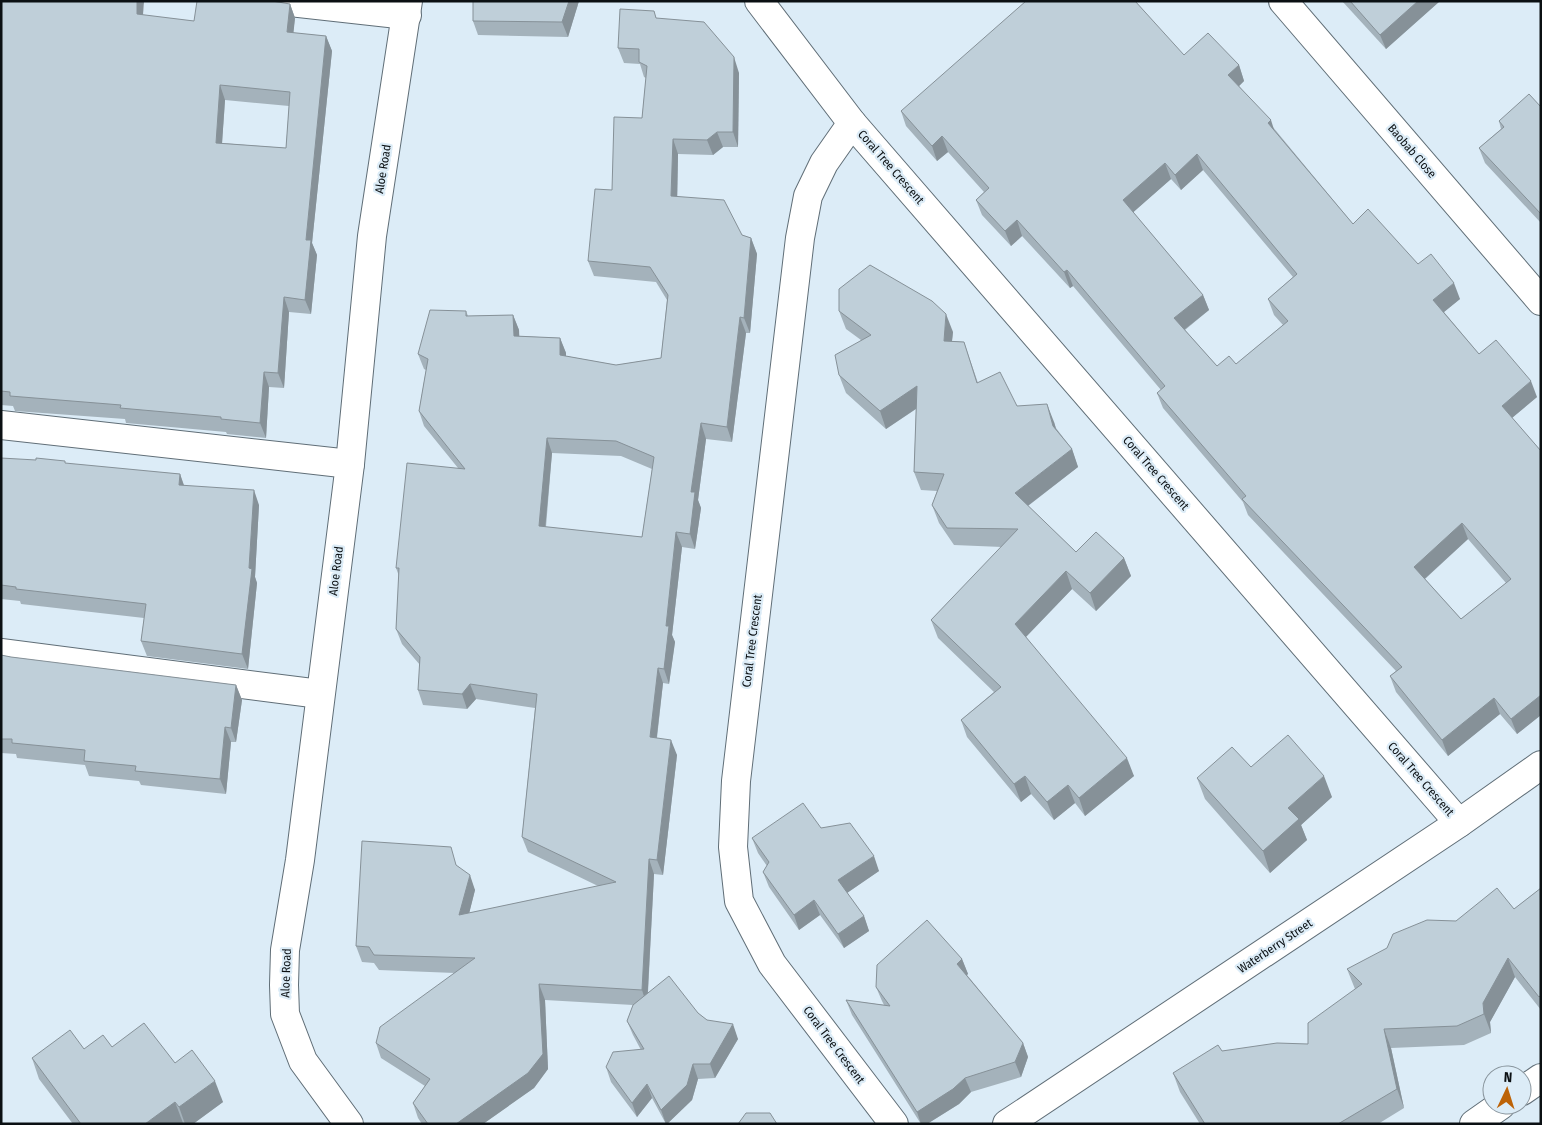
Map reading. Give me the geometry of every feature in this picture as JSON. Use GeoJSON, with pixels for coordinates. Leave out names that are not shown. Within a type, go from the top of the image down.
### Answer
{"type":"FeatureCollection","features":[{"type":"Feature","properties":{"kind":"street"},"geometry":{"type":"LineString","coordinates":[[281,1],[408,8]]}},
{"type":"Feature","properties":{"kind":"street","name":"Coral Tree Crescent"},"geometry":{"type":"LineString","coordinates":[[759,1],[852,123],[1459,824]]}},
{"type":"Feature","properties":{"kind":"street","name":"Baobab Close"},"geometry":{"type":"LineString","coordinates":[[1284,1],[1541,301]]}},
{"type":"Feature","properties":{"kind":"street","name":"Aloe Road"},"geometry":{"type":"LineString","coordinates":[[349,1124],[303,1061],[285,1014],[285,950],[300,860],[350,464],[372,236],[408,8]]}},
{"type":"Feature","properties":{"kind":"street","name":"Coral Tree Crescent"},"geometry":{"type":"LineString","coordinates":[[852,123],[824,163],[808,196],[800,238],[736,781],[733,847],[739,901],[772,964],[894,1124]]}},
{"type":"Feature","properties":{"kind":"street"},"geometry":{"type":"LineString","coordinates":[[1,424],[350,464]]}},
{"type":"Feature","properties":{"kind":"street"},"geometry":{"type":"LineString","coordinates":[[1,653],[320,694]]}},
{"type":"Feature","properties":{"kind":"street","name":"Waterberry Street"},"geometry":{"type":"LineString","coordinates":[[1007,1124],[1459,824],[1541,765]]}},
{"type":"Feature","properties":{"kind":"street"},"geometry":{"type":"LineString","coordinates":[[1474,1124],[1487,1115]]}},
{"type":"Feature","properties":{"kind":"building"},"geometry":{"type":"Polygon","coordinates":[[[1,1],[137,1],[137,14],[194,21],[197,1],[272,1],[290,4],[287,32],[326,36],[306,240],[311,240],[305,300],[284,297],[278,373],[264,372],[260,423],[221,419],[221,417],[120,408],[121,405],[10,396],[10,392],[1,391],[1,1]],[[220,85],[216,143],[286,148],[290,92],[220,85]]]}},
{"type":"Feature","properties":{"kind":"building"},"geometry":{"type":"Polygon","coordinates":[[[473,1],[569,1],[562,22],[473,21],[473,1]]]}},
{"type":"Feature","properties":{"kind":"building"},"geometry":{"type":"Polygon","coordinates":[[[1026,1],[1135,1],[1184,55],[1208,33],[1239,65],[1228,75],[1271,120],[1268,123],[1353,224],[1368,209],[1418,264],[1431,254],[1454,283],[1433,300],[1479,354],[1496,340],[1531,381],[1502,406],[1541,451],[1541,695],[1511,719],[1494,698],[1442,740],[1390,676],[1402,667],[1242,499],[1246,496],[1157,393],[1165,386],[1067,270],[1064,272],[1017,220],[1005,231],[976,200],[989,188],[942,136],[932,146],[901,111],[1026,1]],[[1197,154],[1175,175],[1165,163],[1123,200],[1203,295],[1174,318],[1217,366],[1229,356],[1236,364],[1288,321],[1268,299],[1297,274],[1197,154]],[[1462,523],[1414,567],[1461,619],[1511,579],[1462,523]]]}},
{"type":"Feature","properties":{"kind":"building"},"geometry":{"type":"Polygon","coordinates":[[[1350,1],[1418,1],[1380,35],[1350,1]]]}},
{"type":"Feature","properties":{"kind":"building"},"geometry":{"type":"Polygon","coordinates":[[[620,9],[654,11],[656,18],[704,22],[734,57],[733,132],[717,132],[707,140],[673,139],[671,196],[724,200],[742,235],[751,238],[744,318],[740,317],[727,427],[701,423],[691,492],[695,492],[690,534],[676,532],[666,626],[669,626],[664,669],[658,668],[650,737],[671,740],[657,860],[649,859],[642,990],[539,984],[543,1054],[528,1073],[456,1124],[428,1124],[413,1103],[430,1079],[376,1043],[380,1027],[475,958],[374,955],[369,947],[356,946],[362,841],[451,847],[456,865],[470,875],[459,915],[616,882],[522,837],[537,694],[470,684],[462,694],[418,690],[420,657],[396,629],[399,568],[396,568],[407,463],[465,469],[419,411],[428,359],[418,354],[430,310],[466,311],[466,316],[513,315],[514,336],[560,338],[560,355],[616,365],[661,358],[668,295],[650,267],[588,261],[595,189],[612,190],[614,117],[642,118],[647,66],[639,62],[639,49],[618,48],[620,9]],[[547,438],[539,526],[642,537],[654,457],[616,441],[547,438]]]}},
{"type":"Feature","properties":{"kind":"building"},"geometry":{"type":"Polygon","coordinates":[[[1529,94],[1541,107],[1541,214],[1479,148],[1504,127],[1499,121],[1529,94]]]}},
{"type":"Feature","properties":{"kind":"building"},"geometry":{"type":"Polygon","coordinates":[[[870,265],[932,301],[946,314],[944,341],[964,342],[977,383],[1000,372],[1017,406],[1047,404],[1053,426],[1072,449],[1015,493],[1076,552],[1096,532],[1124,558],[1090,593],[1066,571],[1015,624],[1127,758],[1079,798],[1068,785],[1047,802],[1025,776],[1014,784],[961,720],[1001,687],[931,620],[1018,529],[947,528],[932,505],[944,474],[914,472],[917,386],[880,411],[839,375],[835,355],[871,335],[839,311],[839,289],[870,265]]]}},
{"type":"Feature","properties":{"kind":"building"},"geometry":{"type":"Polygon","coordinates":[[[1,458],[36,460],[36,458],[65,461],[65,463],[180,474],[179,485],[254,490],[249,568],[252,569],[242,654],[141,641],[146,604],[16,589],[16,587],[1,585],[1,458]]]}},
{"type":"Feature","properties":{"kind":"building"},"geometry":{"type":"Polygon","coordinates":[[[1,655],[236,685],[231,728],[225,727],[220,779],[135,771],[136,766],[84,761],[85,750],[12,743],[12,739],[1,739],[1,655]]]}},
{"type":"Feature","properties":{"kind":"building"},"geometry":{"type":"Polygon","coordinates":[[[1288,735],[1324,776],[1288,808],[1299,819],[1263,851],[1197,778],[1232,747],[1251,767],[1288,735]]]}},
{"type":"Feature","properties":{"kind":"building"},"geometry":{"type":"Polygon","coordinates":[[[803,803],[821,828],[850,823],[874,856],[838,880],[864,916],[838,934],[814,900],[794,915],[763,872],[769,862],[752,838],[803,803]]]}},
{"type":"Feature","properties":{"kind":"building"},"geometry":{"type":"Polygon","coordinates":[[[1497,888],[1514,909],[1541,888],[1541,995],[1539,997],[1508,958],[1483,1003],[1484,1014],[1457,1026],[1384,1029],[1397,1089],[1338,1124],[1205,1124],[1173,1073],[1218,1045],[1222,1051],[1277,1043],[1308,1044],[1308,1023],[1362,984],[1347,969],[1387,948],[1393,934],[1427,920],[1456,921],[1497,888]]]}},
{"type":"Feature","properties":{"kind":"building"},"geometry":{"type":"Polygon","coordinates":[[[927,920],[962,959],[957,964],[1023,1043],[1015,1062],[965,1078],[953,1089],[917,1112],[846,1000],[890,1006],[876,987],[877,965],[927,920]]]}},
{"type":"Feature","properties":{"kind":"building"},"geometry":{"type":"Polygon","coordinates":[[[669,976],[698,1013],[707,1020],[733,1024],[710,1064],[693,1064],[687,1085],[661,1110],[647,1084],[632,1103],[606,1067],[613,1052],[644,1049],[627,1021],[633,1005],[669,976]]]}},
{"type":"Feature","properties":{"kind":"building"},"geometry":{"type":"Polygon","coordinates":[[[144,1023],[175,1063],[192,1050],[215,1081],[179,1107],[175,1102],[145,1124],[81,1124],[32,1058],[70,1030],[84,1049],[103,1035],[112,1047],[144,1023]]]}},
{"type":"Feature","properties":{"kind":"building"},"geometry":{"type":"Polygon","coordinates":[[[746,1113],[770,1113],[777,1124],[738,1124],[746,1113]]]}}]}
